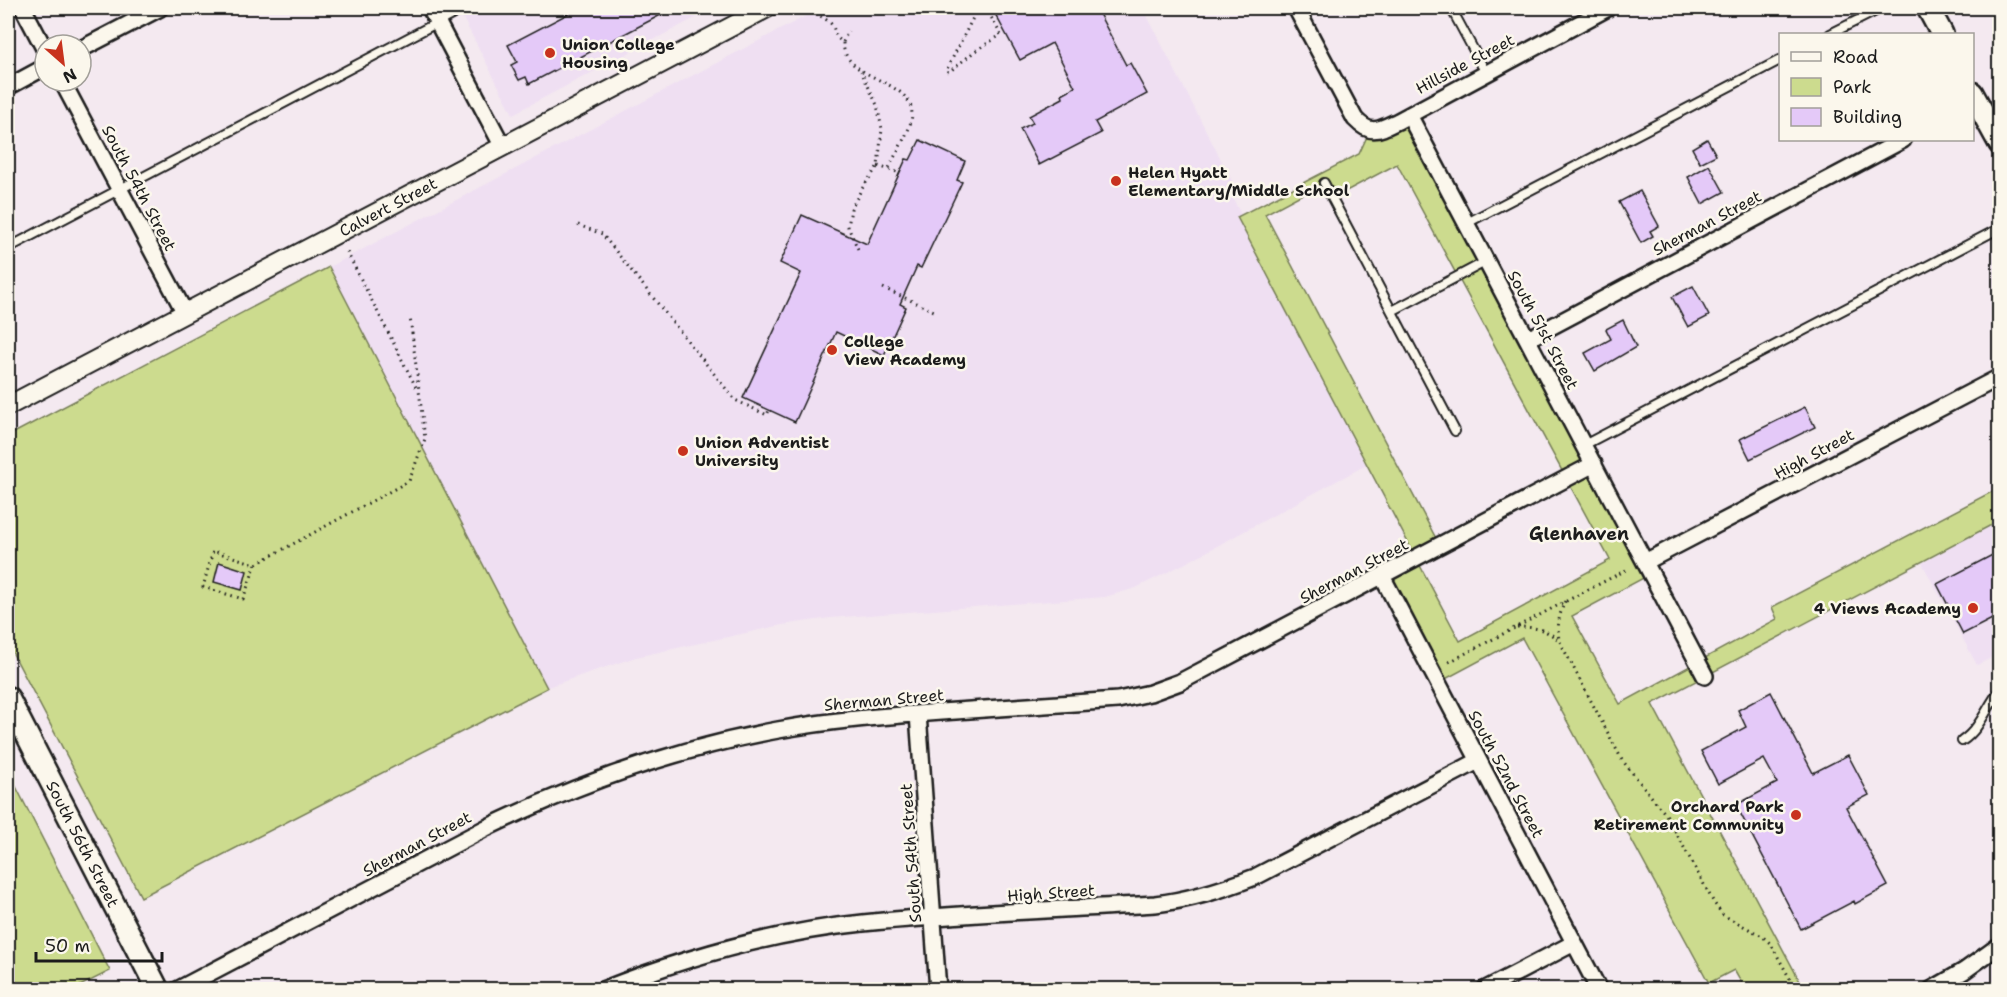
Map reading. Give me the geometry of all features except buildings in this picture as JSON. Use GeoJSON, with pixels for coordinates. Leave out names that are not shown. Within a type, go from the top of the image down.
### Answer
{"type":"FeatureCollection","features":[{"type":"Feature","properties":{"kind":"main road"},"geometry":{"type":"LineString","coordinates":[[1928,8],[1941,33]]}},
{"type":"Feature","properties":{"kind":"main road"},"geometry":{"type":"LineString","coordinates":[[1974,99],[2000,144]]}},
{"type":"Feature","properties":{"kind":"main road","name":"South 56th Street"},"geometry":{"type":"LineString","coordinates":[[8,698],[158,990]]}},
{"type":"Feature","properties":{"kind":"street"},"geometry":{"type":"LineString","coordinates":[[23,8],[36,33]]}},
{"type":"Feature","properties":{"kind":"street"},"geometry":{"type":"LineString","coordinates":[[93,43],[160,8]]}},
{"type":"Feature","properties":{"kind":"street"},"geometry":{"type":"LineString","coordinates":[[430,8],[503,147]]}},
{"type":"Feature","properties":{"kind":"street","name":"Calvert Street"},"geometry":{"type":"LineString","coordinates":[[8,406],[767,8]]}},
{"type":"Feature","properties":{"kind":"street","name":"Hillside Street"},"geometry":{"type":"LineString","coordinates":[[1296,8],[1355,119],[1362,127],[1370,130],[1386,127],[1608,8]]}},
{"type":"Feature","properties":{"kind":"street"},"geometry":{"type":"LineString","coordinates":[[8,87],[33,74]]}},
{"type":"Feature","properties":{"kind":"street","name":"South 54th Street"},"geometry":{"type":"LineString","coordinates":[[68,93],[185,313]]}},
{"type":"Feature","properties":{"kind":"street","name":"South 51st Street"},"geometry":{"type":"LineString","coordinates":[[1409,115],[1705,676]]}},
{"type":"Feature","properties":{"kind":"street","name":"Sherman Street"},"geometry":{"type":"LineString","coordinates":[[1528,339],[1902,141]]}},
{"type":"Feature","properties":{"kind":"street","name":"High Street"},"geometry":{"type":"LineString","coordinates":[[1646,562],[2000,377]]}},
{"type":"Feature","properties":{"kind":"street","name":"Sherman Street"},"geometry":{"type":"LineString","coordinates":[[177,990],[533,805],[592,781],[657,759],[718,742],[842,720],[1118,700],[1150,693],[1180,682],[1594,464]]}},
{"type":"Feature","properties":{"kind":"street","name":"South 52nd Street"},"geometry":{"type":"LineString","coordinates":[[1382,576],[1599,990]]}},
{"type":"Feature","properties":{"kind":"street","name":"South 54th Street"},"geometry":{"type":"LineString","coordinates":[[918,714],[938,990]]}},
{"type":"Feature","properties":{"kind":"street","name":"High Street"},"geometry":{"type":"LineString","coordinates":[[602,990],[687,960],[744,944],[862,923],[1184,901],[1218,892],[1255,877],[1478,761]]}},
{"type":"Feature","properties":{"kind":"street"},"geometry":{"type":"LineString","coordinates":[[1484,990],[1574,943]]}},
{"type":"Feature","properties":{"kind":"street"},"geometry":{"type":"LineString","coordinates":[[1931,990],[1964,971],[2000,945]]}},
{"type":"Feature","properties":{"kind":"lane"},"geometry":{"type":"LineString","coordinates":[[8,248],[465,8]]}},
{"type":"Feature","properties":{"kind":"lane"},"geometry":{"type":"LineString","coordinates":[[1451,8],[1486,73]]}},
{"type":"Feature","properties":{"kind":"lane"},"geometry":{"type":"LineString","coordinates":[[1832,33],[1882,8]]}},
{"type":"Feature","properties":{"kind":"lane"},"geometry":{"type":"LineString","coordinates":[[1467,223],[1779,61]]}},
{"type":"Feature","properties":{"kind":"lane"},"geometry":{"type":"LineString","coordinates":[[1324,183],[1455,431]]}},
{"type":"Feature","properties":{"kind":"lane"},"geometry":{"type":"LineString","coordinates":[[1584,445],[2000,228]]}},
{"type":"Feature","properties":{"kind":"lane"},"geometry":{"type":"LineString","coordinates":[[1392,311],[1487,261]]}},
{"type":"Feature","properties":{"kind":"lane"},"geometry":{"type":"LineString","coordinates":[[1962,741],[1971,735],[2000,690]]}},
{"type":"Feature","properties":{"kind":"path"},"geometry":{"type":"LineString","coordinates":[[978,8],[946,71],[949,72],[975,51],[1001,35],[986,8]]}},
{"type":"Feature","properties":{"kind":"path"},"geometry":{"type":"LineString","coordinates":[[811,9],[828,21],[839,41],[843,42]]}},
{"type":"Feature","properties":{"kind":"path"},"geometry":{"type":"LineString","coordinates":[[848,31],[843,42],[846,57],[860,69],[899,91],[911,109],[912,121],[889,168]]}},
{"type":"Feature","properties":{"kind":"path"},"geometry":{"type":"LineString","coordinates":[[858,249],[848,227],[851,209],[878,166],[882,129],[877,105],[860,69]]}},
{"type":"Feature","properties":{"kind":"path"},"geometry":{"type":"LineString","coordinates":[[878,166],[900,173]]}},
{"type":"Feature","properties":{"kind":"path"},"geometry":{"type":"LineString","coordinates":[[578,225],[602,234],[735,400],[766,415],[769,410]]}},
{"type":"Feature","properties":{"kind":"path"},"geometry":{"type":"LineString","coordinates":[[347,252],[420,393]]}},
{"type":"Feature","properties":{"kind":"path"},"geometry":{"type":"LineString","coordinates":[[884,288],[934,311]]}},
{"type":"Feature","properties":{"kind":"path"},"geometry":{"type":"LineString","coordinates":[[256,564],[213,551],[203,586],[243,598],[256,564],[409,481],[425,439],[410,317]]}},
{"type":"Feature","properties":{"kind":"path"},"geometry":{"type":"LineString","coordinates":[[1449,662],[1630,568]]}},
{"type":"Feature","properties":{"kind":"path"},"geometry":{"type":"LineString","coordinates":[[1565,601],[1557,626],[1559,640],[1622,760],[1667,816],[1714,903],[1723,915],[1762,936],[1771,944],[1796,990]]}},
{"type":"Feature","properties":{"kind":"path"},"geometry":{"type":"LineString","coordinates":[[1515,628],[1534,627],[1548,631],[1559,640]]}},
{"type":"Feature","properties":{"kind":"shaded area"},"geometry":{"type":"Polygon","coordinates":[[[482,8],[714,8],[513,114],[463,18],[482,8]]]}},
{"type":"Feature","properties":{"kind":"shaded area","name":"Union Adventist University"},"geometry":{"type":"Polygon","coordinates":[[[821,8],[1143,8],[1236,189],[1230,192],[1241,215],[1237,217],[1366,465],[1184,564],[1136,588],[1105,597],[830,618],[782,625],[636,657],[542,689],[141,897],[8,644],[8,436],[821,8]]]}},
{"type":"Feature","properties":{"kind":"shaded area","name":"4 Views Academy"},"geometry":{"type":"Polygon","coordinates":[[[1999,521],[1999,654],[1977,665],[1922,563],[1999,521]]]}},
{"type":"Feature","properties":{"kind":"green space"},"geometry":{"type":"Polygon","coordinates":[[[1409,115],[1651,574],[1572,616],[1620,704],[1777,619],[1772,607],[1999,488],[1999,521],[1652,704],[1804,989],[1745,989],[1734,970],[1709,983],[1522,638],[1438,683],[1382,576],[1416,558],[1237,217],[1359,154],[1370,130],[1409,115]],[[1397,164],[1333,198],[1323,183],[1265,214],[1440,546],[1416,558],[1460,641],[1610,560],[1397,164]]]}},
{"type":"Feature","properties":{"kind":"green space"},"geometry":{"type":"Polygon","coordinates":[[[329,267],[547,688],[141,897],[8,644],[8,436],[329,267]]]}},
{"type":"Feature","properties":{"kind":"green space"},"geometry":{"type":"Polygon","coordinates":[[[8,771],[110,971],[74,989],[8,989],[8,771]]]}},
{"type":"Feature","properties":{"kind":"place","name":"Union College Housing"},"geometry":{"type":"Point","coordinates":[550,53]}},
{"type":"Feature","properties":{"kind":"place","name":"Helen Hyatt Elementary/Middle School"},"geometry":{"type":"Point","coordinates":[1116,181]}},
{"type":"Feature","properties":{"kind":"place","name":"College View Academy"},"geometry":{"type":"Point","coordinates":[832,350]}},
{"type":"Feature","properties":{"kind":"place","name":"Union Adventist University"},"geometry":{"type":"Point","coordinates":[683,451]}},
{"type":"Feature","properties":{"kind":"place","name":"4 Views Academy"},"geometry":{"type":"Point","coordinates":[1973,608]}},
{"type":"Feature","properties":{"kind":"place","name":"Orchard Park Retirement Community"},"geometry":{"type":"Point","coordinates":[1796,815]}},
{"type":"Feature","properties":{"kind":"district","name":"Glenhaven"},"geometry":{"type":"Point","coordinates":[1579,534]}}]}
